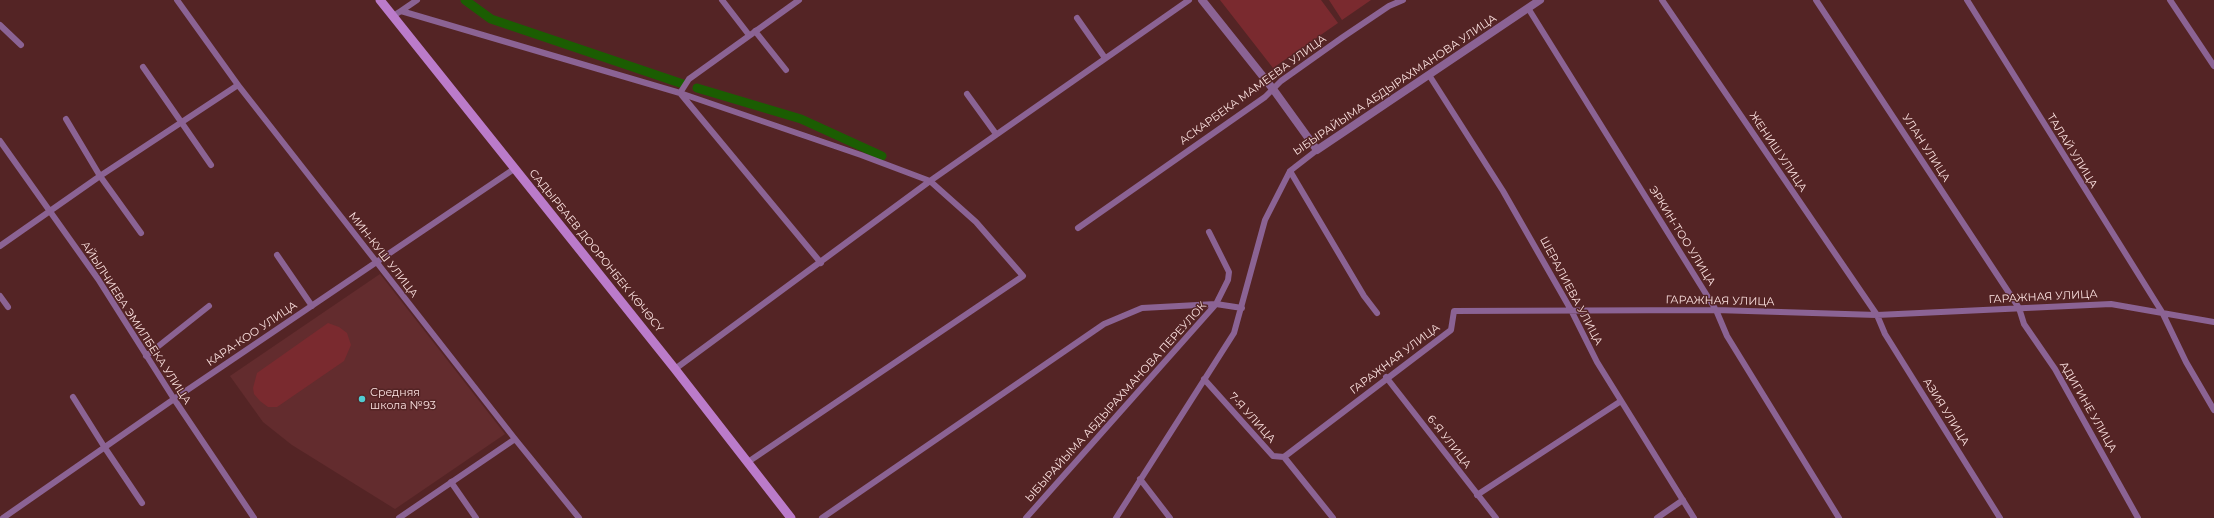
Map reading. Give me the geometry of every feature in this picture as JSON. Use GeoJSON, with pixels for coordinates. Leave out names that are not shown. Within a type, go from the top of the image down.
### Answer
{"type":"FeatureCollection","features":[{"type":"Feature","properties":{"kind":"main road","name":"САДЫРБАЕВ ДООРОНБЕК КӨЧӨСҮ"},"geometry":{"type":"LineString","coordinates":[[380,0],[675,369],[791,518]]}},
{"type":"Feature","properties":{"kind":"street","name":"МИН-КУШ УЛИЦА"},"geometry":{"type":"LineString","coordinates":[[177,0],[238,85],[515,439],[579,518]]}},
{"type":"Feature","properties":{"kind":"street"},"geometry":{"type":"LineString","coordinates":[[393,16],[417,0]]}},
{"type":"Feature","properties":{"kind":"street"},"geometry":{"type":"LineString","coordinates":[[722,0],[749,35]]}},
{"type":"Feature","properties":{"kind":"street"},"geometry":{"type":"LineString","coordinates":[[680,93],[689,79],[799,0]]}},
{"type":"Feature","properties":{"kind":"street"},"geometry":{"type":"LineString","coordinates":[[675,369],[821,263],[930,181],[1189,0]]}},
{"type":"Feature","properties":{"kind":"street"},"geometry":{"type":"LineString","coordinates":[[1202,0],[1273,89],[1317,150]]}},
{"type":"Feature","properties":{"kind":"street","name":"АСКАРБЕКА МАМЕЕВА УЛИЦА"},"geometry":{"type":"LineString","coordinates":[[1078,228],[1265,97],[1273,89],[1349,32],[1389,6],[1404,0]]}},
{"type":"Feature","properties":{"kind":"street","name":"ЫБЫРАЙЫМА АБДЫРАХМАНОВА УЛИЦА"},"geometry":{"type":"LineString","coordinates":[[1116,518],[1234,333],[1265,220],[1290,172],[1317,150],[1540,0]]}},
{"type":"Feature","properties":{"kind":"street","name":"ЖЕНИШ УЛИЦА"},"geometry":{"type":"LineString","coordinates":[[1662,0],[1877,315]]}},
{"type":"Feature","properties":{"kind":"street","name":"УЛАН УЛИЦА"},"geometry":{"type":"LineString","coordinates":[[1816,0],[2019,308]]}},
{"type":"Feature","properties":{"kind":"street","name":"ТАЛАЙ УЛИЦА"},"geometry":{"type":"LineString","coordinates":[[1966,0],[2162,312],[2186,362],[2214,410]]}},
{"type":"Feature","properties":{"kind":"street"},"geometry":{"type":"LineString","coordinates":[[2170,0],[2214,66]]}},
{"type":"Feature","properties":{"kind":"street","name":"ЭРКИН-ТОО УЛИЦА"},"geometry":{"type":"LineString","coordinates":[[1528,8],[1716,310],[1727,336],[1839,518]]}},
{"type":"Feature","properties":{"kind":"street"},"geometry":{"type":"LineString","coordinates":[[401,11],[680,93],[861,155],[930,181],[976,222],[1023,276],[748,462]]}},
{"type":"Feature","properties":{"kind":"street"},"geometry":{"type":"LineString","coordinates":[[1077,18],[1105,58]]}},
{"type":"Feature","properties":{"kind":"street"},"geometry":{"type":"LineString","coordinates":[[0,25],[21,44]]}},
{"type":"Feature","properties":{"kind":"street"},"geometry":{"type":"LineString","coordinates":[[755,31],[786,70]]}},
{"type":"Feature","properties":{"kind":"street"},"geometry":{"type":"LineString","coordinates":[[143,66],[211,165]]}},
{"type":"Feature","properties":{"kind":"street","name":"ШЕРАЛИЕВА УЛИЦА"},"geometry":{"type":"LineString","coordinates":[[1429,75],[1503,190],[1571,310],[1597,362],[1694,518]]}},
{"type":"Feature","properties":{"kind":"street"},"geometry":{"type":"LineString","coordinates":[[0,246],[100,176],[238,85]]}},
{"type":"Feature","properties":{"kind":"street"},"geometry":{"type":"LineString","coordinates":[[680,93],[821,263]]}},
{"type":"Feature","properties":{"kind":"street"},"geometry":{"type":"LineString","coordinates":[[967,94],[996,134]]}},
{"type":"Feature","properties":{"kind":"street"},"geometry":{"type":"LineString","coordinates":[[66,119],[100,176],[141,233]]}},
{"type":"Feature","properties":{"kind":"street","name":"АЙЫЛЧИЕВА ЭМИЛБЕКА УЛИЦА"},"geometry":{"type":"LineString","coordinates":[[0,141],[98,279],[174,399],[254,518]]}},
{"type":"Feature","properties":{"kind":"street","name":"КАРА-КОО УЛИЦА"},"geometry":{"type":"LineString","coordinates":[[2,518],[174,399],[514,169]]}},
{"type":"Feature","properties":{"kind":"street"},"geometry":{"type":"LineString","coordinates":[[1290,172],[1364,296],[1377,312]]}},
{"type":"Feature","properties":{"kind":"street","name":"ЫБЫРАЙЫМА АБДЫРАХМАНОВА ПЕРЕУЛОК"},"geometry":{"type":"LineString","coordinates":[[1026,518],[1216,304],[1228,280],[1229,272],[1209,232]]}},
{"type":"Feature","properties":{"kind":"street"},"geometry":{"type":"LineString","coordinates":[[277,255],[312,306]]}},
{"type":"Feature","properties":{"kind":"street"},"geometry":{"type":"LineString","coordinates":[[0,296],[8,307]]}},
{"type":"Feature","properties":{"kind":"street"},"geometry":{"type":"LineString","coordinates":[[822,518],[1104,324],[1142,308],[1216,304],[1242,308]]}},
{"type":"Feature","properties":{"kind":"street","name":"ГАРАЖНАЯ УЛИЦА"},"geometry":{"type":"LineString","coordinates":[[1284,456],[1386,377],[1450,330],[1454,311],[1566,312],[1571,310],[1716,310],[1877,315],[2111,304],[2214,322]]}},
{"type":"Feature","properties":{"kind":"street"},"geometry":{"type":"LineString","coordinates":[[146,356],[209,306]]}},
{"type":"Feature","properties":{"kind":"street","name":"АДИГИНЕ УЛИЦА"},"geometry":{"type":"LineString","coordinates":[[2019,308],[2024,324],[2055,369],[2138,518]]}},
{"type":"Feature","properties":{"kind":"street","name":"АЗИЯ УЛИЦА"},"geometry":{"type":"LineString","coordinates":[[1877,315],[1885,334],[2000,518]]}},
{"type":"Feature","properties":{"kind":"street","name":"6-Я УЛИЦА"},"geometry":{"type":"LineString","coordinates":[[1386,377],[1496,518]]}},
{"type":"Feature","properties":{"kind":"street","name":"7-Я УЛИЦА"},"geometry":{"type":"LineString","coordinates":[[1204,379],[1273,456],[1284,456]]}},
{"type":"Feature","properties":{"kind":"street"},"geometry":{"type":"LineString","coordinates":[[73,398],[104,448],[142,502]]}},
{"type":"Feature","properties":{"kind":"street"},"geometry":{"type":"LineString","coordinates":[[1477,495],[1621,401]]}},
{"type":"Feature","properties":{"kind":"street"},"geometry":{"type":"LineString","coordinates":[[399,518],[515,439]]}},
{"type":"Feature","properties":{"kind":"street"},"geometry":{"type":"LineString","coordinates":[[1284,456],[1333,518]]}},
{"type":"Feature","properties":{"kind":"street"},"geometry":{"type":"LineString","coordinates":[[1140,479],[1170,518]]}},
{"type":"Feature","properties":{"kind":"street"},"geometry":{"type":"LineString","coordinates":[[451,482],[476,518]]}},
{"type":"Feature","properties":{"kind":"street"},"geometry":{"type":"LineString","coordinates":[[1657,518],[1683,500]]}},
{"type":"Feature","properties":{"kind":"shaded area"},"geometry":{"type":"Polygon","coordinates":[[[1220,0],[1321,0],[1338,23],[1273,68],[1220,0]]]}},
{"type":"Feature","properties":{"kind":"shaded area"},"geometry":{"type":"Polygon","coordinates":[[[1329,0],[1371,0],[1342,20],[1329,0]]]}},
{"type":"Feature","properties":{"kind":"shaded area","name":"Средняя школа №93"},"geometry":{"type":"Polygon","coordinates":[[[380,274],[505,434],[395,509],[292,445],[263,422],[230,376],[380,274]]]}},
{"type":"Feature","properties":{"kind":"shaded area"},"geometry":{"type":"Polygon","coordinates":[[[328,323],[339,327],[347,333],[351,345],[344,361],[277,407],[268,407],[260,401],[254,394],[253,388],[257,373],[328,323]]]}},
{"type":"Feature","properties":{"kind":"waterway"},"geometry":{"type":"LineString","coordinates":[[465,0],[491,19],[683,84]]}},
{"type":"Feature","properties":{"kind":"waterway"},"geometry":{"type":"LineString","coordinates":[[697,88],[801,119],[882,156]]}},
{"type":"Feature","properties":{"kind":"place","name":"Средняя школа №93"},"geometry":{"type":"Point","coordinates":[362,399]}}]}
